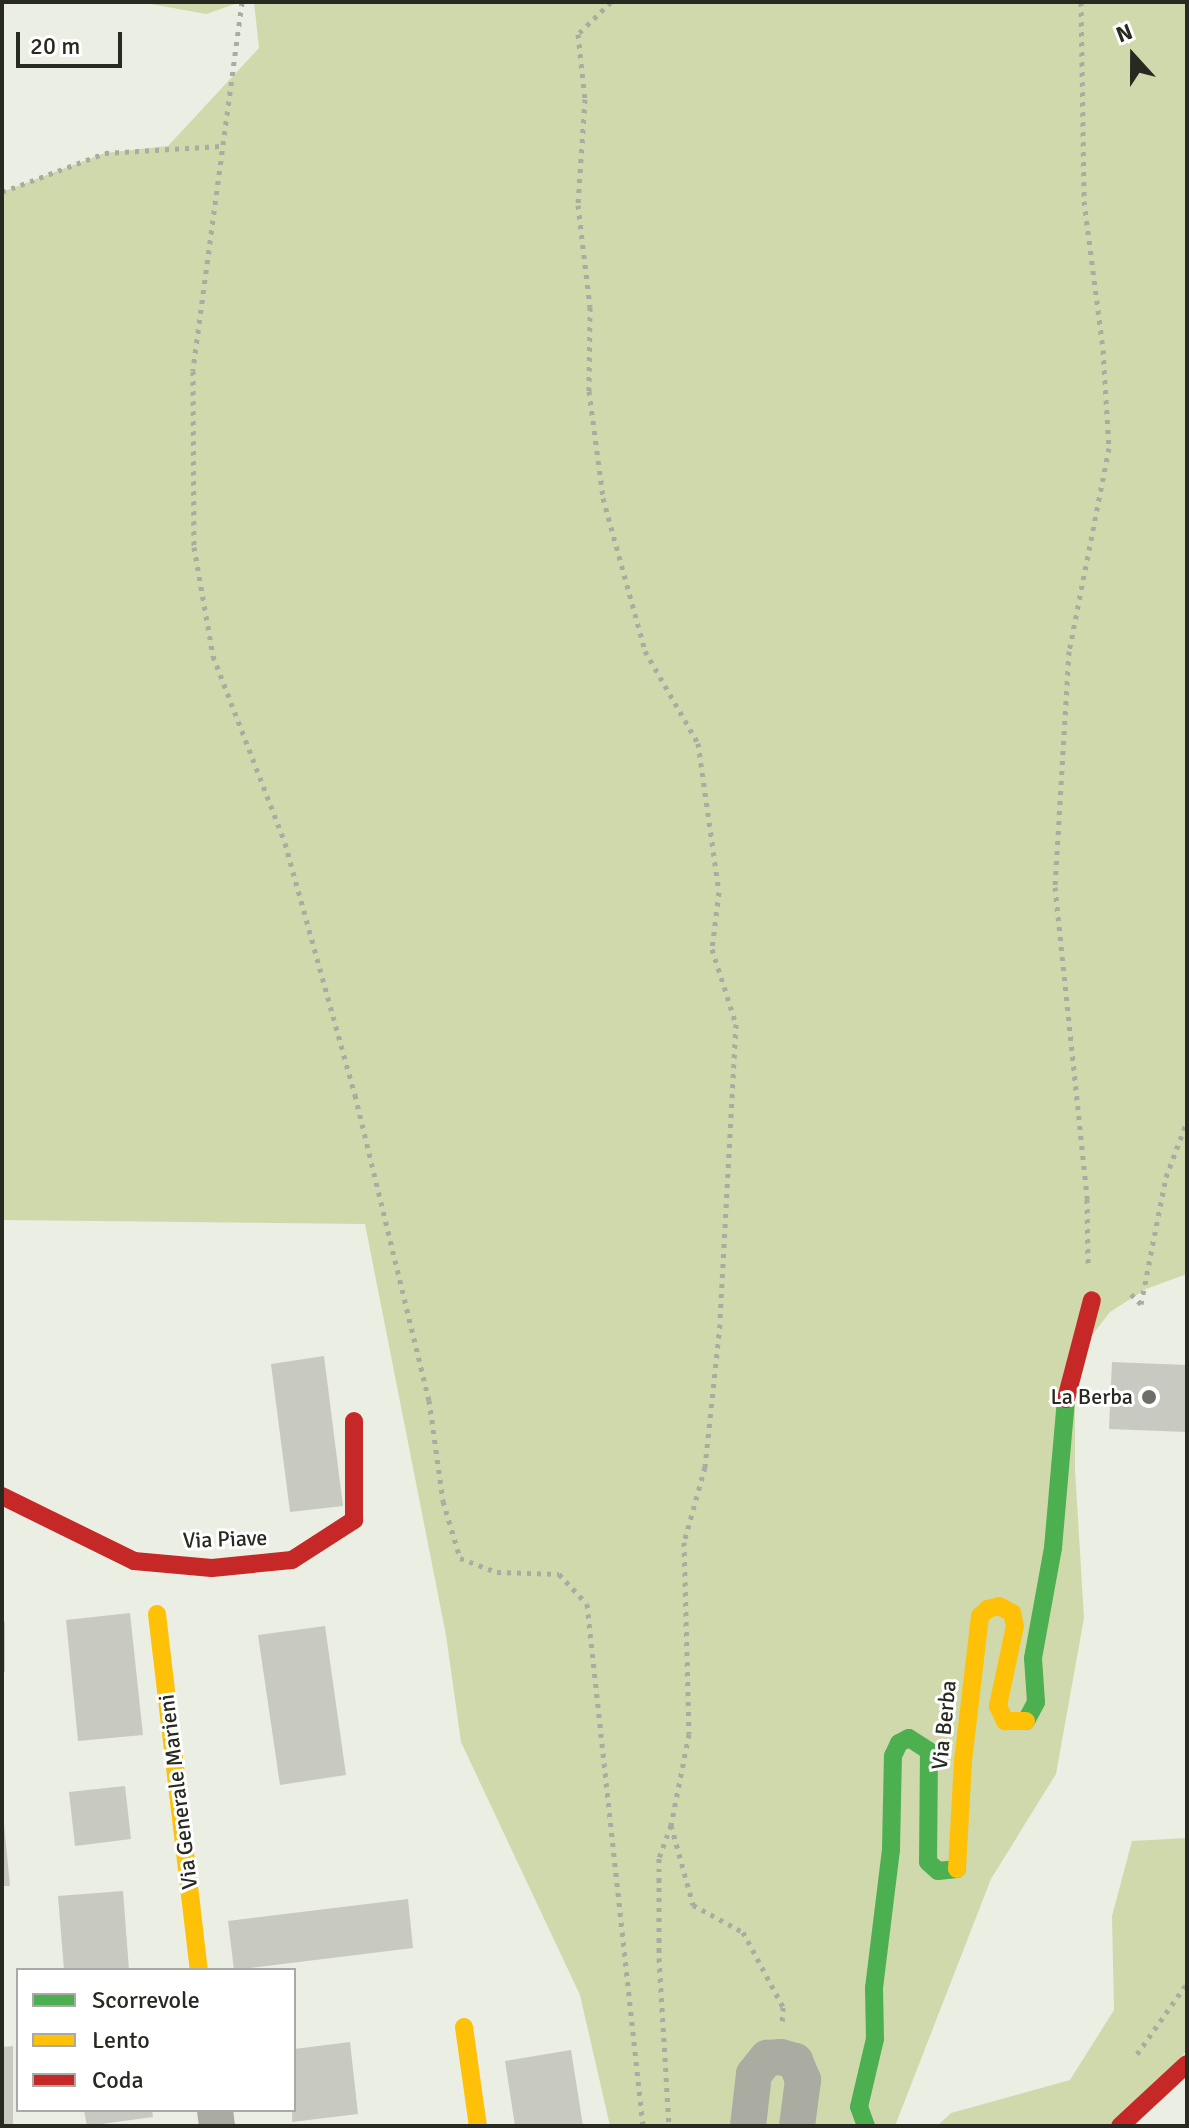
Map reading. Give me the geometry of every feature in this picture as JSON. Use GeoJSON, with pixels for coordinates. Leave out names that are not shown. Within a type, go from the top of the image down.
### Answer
{"type":"FeatureCollection","features":[{"type":"Feature","properties":{"kind":"street","name":"Via Berba"},"geometry":{"type":"LineString","coordinates":[[866,2126],[859,2107],[874,2051],[893,1756],[899,1743],[909,1738],[929,1751],[928,1862],[938,1871],[954,1872],[961,1865],[963,1761],[980,1616],[988,1609],[999,1606],[1012,1613],[1015,1626],[998,1706],[1005,1721],[1021,1724],[1030,1719],[1036,1702],[1033,1658],[1053,1548],[1063,1409],[1092,1300]]}},
{"type":"Feature","properties":{"kind":"street","name":"Via Piave"},"geometry":{"type":"LineString","coordinates":[[2,1496],[134,1561],[212,1568],[292,1560],[354,1520],[354,1421]]}},
{"type":"Feature","properties":{"kind":"street","name":"Via Generale Marieni"},"geometry":{"type":"LineString","coordinates":[[157,1614],[199,1968]]}},
{"type":"Feature","properties":{"kind":"street"},"geometry":{"type":"LineString","coordinates":[[464,2027],[478,2126]]}},
{"type":"Feature","properties":{"kind":"street"},"geometry":{"type":"LineString","coordinates":[[748,2126],[754,2074],[767,2058],[781,2057],[795,2061],[803,2080],[797,2126]]}},
{"type":"Feature","properties":{"kind":"street"},"geometry":{"type":"LineString","coordinates":[[1120,2126],[1187,2064]]}},
{"type":"Feature","properties":{"kind":"path"},"geometry":{"type":"LineString","coordinates":[[242,2],[193,371],[194,547],[213,656],[285,843],[351,1080],[429,1400],[443,1501],[460,1558],[497,1572],[559,1574],[587,1604],[643,2126]]}},
{"type":"Feature","properties":{"kind":"path"},"geometry":{"type":"LineString","coordinates":[[611,2],[578,34],[585,99],[578,205],[590,307],[591,406],[603,498],[645,651],[698,743],[719,892],[712,949],[736,1024],[730,1178],[709,1435],[705,1467],[684,1542],[689,1734],[671,1825],[659,1858],[669,2126]]}},
{"type":"Feature","properties":{"kind":"path"},"geometry":{"type":"LineString","coordinates":[[1081,2],[1084,201],[1103,350],[1109,448],[1069,651],[1055,887],[1087,1199],[1092,1300]]}},
{"type":"Feature","properties":{"kind":"path"},"geometry":{"type":"LineString","coordinates":[[2,192],[105,153],[221,146]]}},
{"type":"Feature","properties":{"kind":"path"},"geometry":{"type":"LineString","coordinates":[[1092,1300],[1101,1289],[1121,1284],[1141,1304],[1166,1177],[1187,1121]]}},
{"type":"Feature","properties":{"kind":"path"},"geometry":{"type":"LineString","coordinates":[[671,1825],[693,1905],[743,1932],[783,2007],[781,2057]]}},
{"type":"Feature","properties":{"kind":"path"},"geometry":{"type":"LineString","coordinates":[[1133,2060],[1187,1983]]}},
{"type":"Feature","properties":{"kind":"green space"},"geometry":{"type":"Polygon","coordinates":[[[140,2],[241,2],[206,14],[140,2]]]}},
{"type":"Feature","properties":{"kind":"green space"},"geometry":{"type":"Polygon","coordinates":[[[254,2],[1187,2],[1187,1274],[1146,1289],[1110,1312],[1075,1357],[1075,1470],[1084,1618],[1056,1774],[991,1879],[895,2126],[610,2126],[580,1995],[461,1742],[446,1635],[365,1224],[2,1220],[2,192],[105,153],[168,146],[259,48],[254,2]]]}},
{"type":"Feature","properties":{"kind":"green space"},"geometry":{"type":"Polygon","coordinates":[[[1187,1838],[1187,2050],[1121,2126],[937,2126],[951,2113],[1070,2080],[1114,2010],[1112,1916],[1132,1841],[1187,1838]]]}},
{"type":"Feature","properties":{"kind":"building"},"geometry":{"type":"Polygon","coordinates":[[[324,1356],[343,1506],[290,1512],[271,1364],[324,1356]]]}},
{"type":"Feature","properties":{"kind":"building","name":"La Berba"},"geometry":{"type":"Polygon","coordinates":[[[1112,1362],[1187,1365],[1187,1432],[1109,1429],[1112,1362]]]}},
{"type":"Feature","properties":{"kind":"building"},"geometry":{"type":"Polygon","coordinates":[[[130,1613],[143,1735],[78,1741],[66,1620],[130,1613]]]}},
{"type":"Feature","properties":{"kind":"building"},"geometry":{"type":"Polygon","coordinates":[[[2,1622],[5,1622],[5,1672],[2,1672],[2,1622]]]}},
{"type":"Feature","properties":{"kind":"building"},"geometry":{"type":"Polygon","coordinates":[[[325,1626],[346,1775],[280,1785],[258,1635],[325,1626]]]}},
{"type":"Feature","properties":{"kind":"building"},"geometry":{"type":"Polygon","coordinates":[[[125,1786],[131,1839],[75,1846],[69,1792],[125,1786]]]}},
{"type":"Feature","properties":{"kind":"building"},"geometry":{"type":"Polygon","coordinates":[[[2,1803],[10,1886],[2,1886],[2,1803]]]}},
{"type":"Feature","properties":{"kind":"building"},"geometry":{"type":"Polygon","coordinates":[[[123,1891],[129,1968],[64,1968],[58,1896],[123,1891]]]}},
{"type":"Feature","properties":{"kind":"building"},"geometry":{"type":"Polygon","coordinates":[[[408,1899],[413,1948],[234,1968],[228,1921],[408,1899]]]}},
{"type":"Feature","properties":{"kind":"building"},"geometry":{"type":"Polygon","coordinates":[[[350,2042],[358,2114],[292,2122],[292,2112],[296,2112],[296,2049],[350,2042]]]}},
{"type":"Feature","properties":{"kind":"building"},"geometry":{"type":"Polygon","coordinates":[[[13,2046],[13,2126],[2,2126],[2,2047],[13,2046]]]}},
{"type":"Feature","properties":{"kind":"building"},"geometry":{"type":"Polygon","coordinates":[[[571,2050],[583,2126],[515,2126],[505,2061],[571,2050]]]}},
{"type":"Feature","properties":{"kind":"building"},"geometry":{"type":"Polygon","coordinates":[[[84,2112],[152,2112],[153,2117],[87,2126],[84,2112]]]}},
{"type":"Feature","properties":{"kind":"traffic: fast"},"geometry":{"type":"LineString","coordinates":[[1026,1721],[1036,1702],[1033,1658],[1053,1548],[1066,1399]]}},
{"type":"Feature","properties":{"kind":"traffic: fast"},"geometry":{"type":"LineString","coordinates":[[866,2126],[859,2107],[875,2039],[874,1988],[891,1849],[893,1756],[899,1743],[909,1738],[929,1751],[928,1862],[938,1871],[957,1869]]}},
{"type":"Feature","properties":{"kind":"traffic: slow"},"geometry":{"type":"LineString","coordinates":[[957,1869],[963,1761],[980,1616],[988,1609],[999,1606],[1012,1613],[1015,1626],[998,1706],[1005,1721],[1026,1721]]}},
{"type":"Feature","properties":{"kind":"traffic: slow"},"geometry":{"type":"LineString","coordinates":[[157,1614],[199,1968]]}},
{"type":"Feature","properties":{"kind":"traffic: slow"},"geometry":{"type":"LineString","coordinates":[[464,2027],[478,2126]]}},
{"type":"Feature","properties":{"kind":"traffic: jam"},"geometry":{"type":"LineString","coordinates":[[1066,1399],[1092,1300]]}},
{"type":"Feature","properties":{"kind":"traffic: jam"},"geometry":{"type":"LineString","coordinates":[[2,1496],[134,1561],[212,1568],[292,1560],[354,1520],[354,1421]]}},
{"type":"Feature","properties":{"kind":"traffic: jam"},"geometry":{"type":"LineString","coordinates":[[1120,2126],[1187,2064]]}},
{"type":"Feature","properties":{"kind":"place","name":"La Berba"},"geometry":{"type":"Point","coordinates":[1149,1397]}}]}
